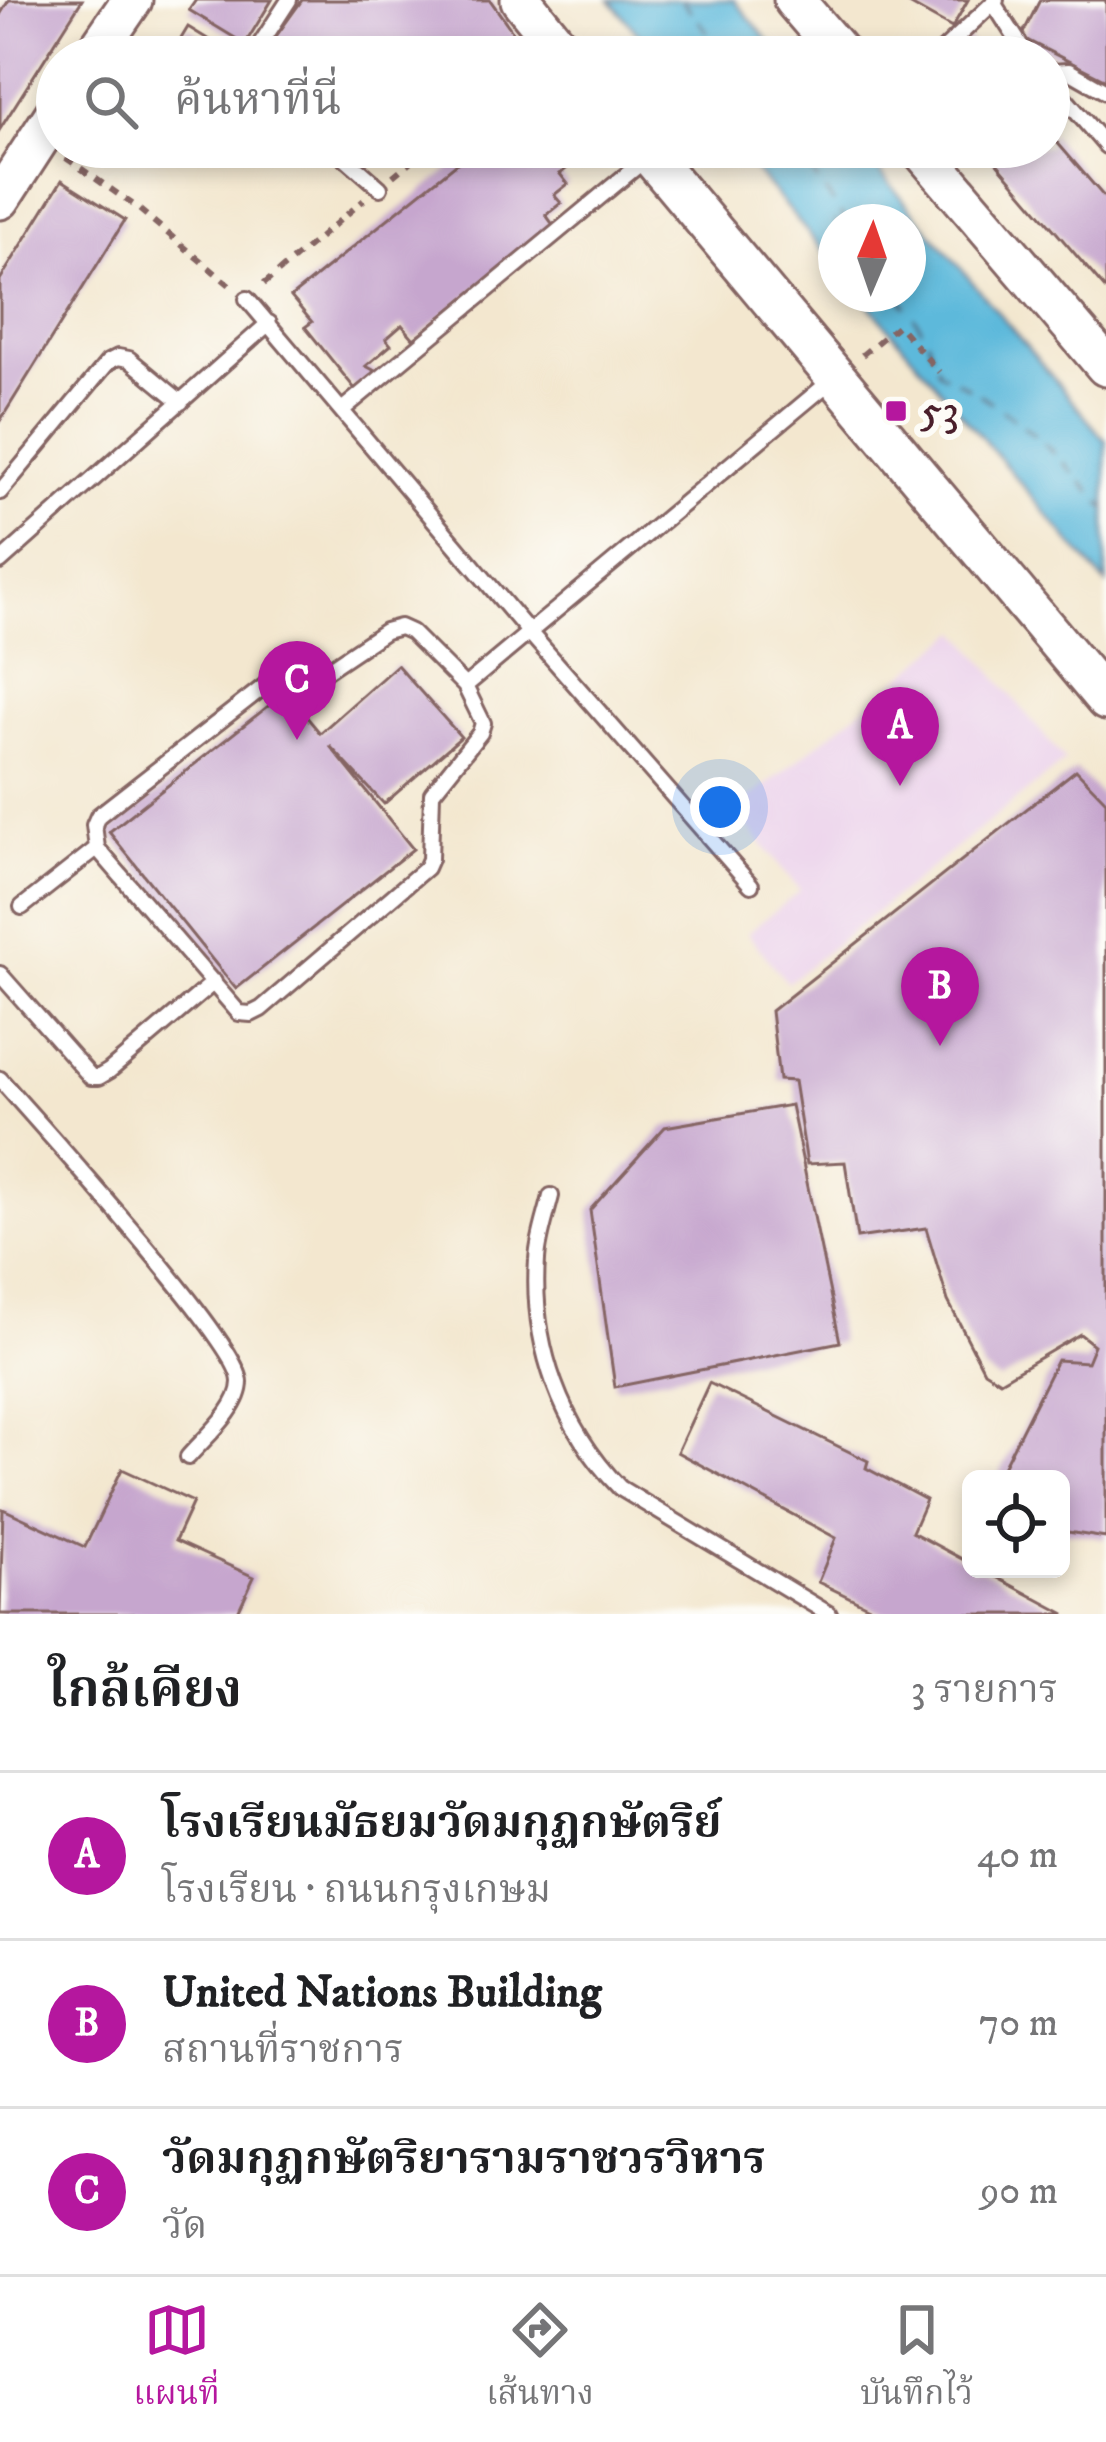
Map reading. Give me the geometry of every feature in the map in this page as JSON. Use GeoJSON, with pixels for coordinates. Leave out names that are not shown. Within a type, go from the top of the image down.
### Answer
{"type":"FeatureCollection","features":[{"type":"Feature","properties":{"kind":"main road"},"geometry":{"type":"LineString","coordinates":[[107,36],[132,0]]}},
{"type":"Feature","properties":{"kind":"main road"},"geometry":{"type":"LineString","coordinates":[[521,0],[550,36]]}},
{"type":"Feature","properties":{"kind":"main road"},"geometry":{"type":"LineString","coordinates":[[794,0],[824,36]]}},
{"type":"Feature","properties":{"kind":"main road"},"geometry":{"type":"LineString","coordinates":[[0,199],[36,144]]}},
{"type":"Feature","properties":{"kind":"main road"},"geometry":{"type":"LineString","coordinates":[[660,168],[1106,700]]}},
{"type":"Feature","properties":{"kind":"main road"},"geometry":{"type":"LineString","coordinates":[[937,168],[1106,366]]}},
{"type":"Feature","properties":{"kind":"lane"},"geometry":{"type":"LineString","coordinates":[[266,36],[290,0]]}},
{"type":"Feature","properties":{"kind":"lane"},"geometry":{"type":"LineString","coordinates":[[959,36],[995,2],[1015,36]]}},
{"type":"Feature","properties":{"kind":"lane"},"geometry":{"type":"LineString","coordinates":[[1070,72],[1106,92]]}},
{"type":"Feature","properties":{"kind":"lane"},"geometry":{"type":"LineString","coordinates":[[1070,102],[1106,146]]}},
{"type":"Feature","properties":{"kind":"lane"},"geometry":{"type":"LineString","coordinates":[[357,168],[380,188]]}},
{"type":"Feature","properties":{"kind":"lane"},"geometry":{"type":"LineString","coordinates":[[342,410],[626,168]]}},
{"type":"Feature","properties":{"kind":"lane"},"geometry":{"type":"LineString","coordinates":[[247,299],[529,632],[752,885]]}},
{"type":"Feature","properties":{"kind":"lane"},"geometry":{"type":"LineString","coordinates":[[0,562],[269,323]]}},
{"type":"Feature","properties":{"kind":"lane"},"geometry":{"type":"LineString","coordinates":[[0,492],[108,362],[118,357],[129,359],[181,402]]}},
{"type":"Feature","properties":{"kind":"lane"},"geometry":{"type":"LineString","coordinates":[[465,686],[836,376]]}},
{"type":"Feature","properties":{"kind":"lane"},"geometry":{"type":"LineString","coordinates":[[400,627],[411,632],[465,686],[482,714],[480,733],[433,794],[426,868],[251,1014],[239,1012],[97,848],[94,825],[98,816],[271,681],[327,670],[385,631],[400,627]]}},
{"type":"Feature","properties":{"kind":"lane"},"geometry":{"type":"LineString","coordinates":[[22,907],[97,848]]}},
{"type":"Feature","properties":{"kind":"lane"},"geometry":{"type":"LineString","coordinates":[[0,974],[84,1073],[99,1077],[214,982]]}},
{"type":"Feature","properties":{"kind":"lane"},"geometry":{"type":"LineString","coordinates":[[0,1079],[189,1298],[235,1364],[240,1382],[236,1398],[188,1457]]}},
{"type":"Feature","properties":{"kind":"lane"},"geometry":{"type":"LineString","coordinates":[[551,1196],[536,1256],[546,1364],[572,1426],[596,1463],[620,1488],[829,1614]]}},
{"type":"Feature","properties":{"kind":"path"},"geometry":{"type":"LineString","coordinates":[[94,168],[247,299],[403,168]]}},
{"type":"Feature","properties":{"kind":"path"},"geometry":{"type":"LineString","coordinates":[[836,376],[898,325],[939,372]]}},
{"type":"Feature","properties":{"kind":"shaded area"},"geometry":{"type":"Polygon","coordinates":[[[959,631],[1065,761],[787,983],[747,933],[800,891],[735,810],[959,631]]]}},
{"type":"Feature","properties":{"kind":"water"},"geometry":{"type":"Polygon","coordinates":[[[610,0],[734,0],[764,36],[640,36],[610,0]]]}},
{"type":"Feature","properties":{"kind":"water"},"geometry":{"type":"Polygon","coordinates":[[[753,168],[877,168],[907,204],[818,204],[818,245],[753,168]]]}},
{"type":"Feature","properties":{"kind":"water"},"geometry":{"type":"Polygon","coordinates":[[[926,227],[1106,441],[1106,584],[875,312],[926,312],[926,227]]]}},
{"type":"Feature","properties":{"kind":"building"},"geometry":{"type":"Polygon","coordinates":[[[9,0],[82,0],[59,36],[36,36],[36,72],[0,129],[0,15],[9,0]]]}},
{"type":"Feature","properties":{"kind":"building"},"geometry":{"type":"Polygon","coordinates":[[[196,0],[272,0],[250,36],[232,36],[189,10],[196,0]]]}},
{"type":"Feature","properties":{"kind":"building"},"geometry":{"type":"Polygon","coordinates":[[[302,0],[490,0],[516,36],[276,36],[302,0]]]}},
{"type":"Feature","properties":{"kind":"building"},"geometry":{"type":"Polygon","coordinates":[[[902,0],[968,0],[952,28],[902,0]]]}},
{"type":"Feature","properties":{"kind":"building"},"geometry":{"type":"Polygon","coordinates":[[[1040,0],[1106,0],[1106,80],[1070,62],[1070,36],[1022,36],[1040,0]]]}},
{"type":"Feature","properties":{"kind":"building"},"geometry":{"type":"Polygon","coordinates":[[[188,27],[203,36],[183,36],[188,27]]]}},
{"type":"Feature","properties":{"kind":"building"},"geometry":{"type":"Polygon","coordinates":[[[1070,157],[1106,199],[1106,290],[1001,168],[1070,168],[1070,157]]]}},
{"type":"Feature","properties":{"kind":"building"},"geometry":{"type":"Polygon","coordinates":[[[451,168],[567,168],[560,174],[568,184],[554,195],[561,203],[546,215],[554,226],[414,339],[402,325],[386,339],[391,345],[366,366],[377,372],[355,389],[305,327],[312,322],[291,297],[451,168]]]}},
{"type":"Feature","properties":{"kind":"building"},"geometry":{"type":"Polygon","coordinates":[[[62,180],[125,220],[0,421],[0,280],[62,180]]]}},
{"type":"Feature","properties":{"kind":"building"},"geometry":{"type":"Polygon","coordinates":[[[397,665],[461,737],[384,804],[330,746],[413,849],[236,989],[109,832],[286,692],[320,733],[397,665]]]}},
{"type":"Feature","properties":{"kind":"building"},"geometry":{"type":"Polygon","coordinates":[[[1076,770],[1106,801],[1106,1538],[1070,1532],[1070,1470],[1002,1470],[1057,1360],[1087,1362],[1094,1345],[1080,1334],[1000,1381],[984,1371],[948,1301],[926,1228],[857,1238],[845,1162],[807,1164],[794,1081],[779,1080],[771,1011],[1076,770]]]}},
{"type":"Feature","properties":{"kind":"building"},"geometry":{"type":"Polygon","coordinates":[[[791,1105],[840,1342],[615,1387],[590,1210],[665,1127],[791,1105]]]}},
{"type":"Feature","properties":{"kind":"building"},"geometry":{"type":"Polygon","coordinates":[[[709,1383],[868,1461],[866,1468],[926,1500],[912,1532],[962,1559],[962,1578],[998,1578],[1065,1614],[884,1614],[818,1582],[836,1538],[677,1452],[709,1383]]]}},
{"type":"Feature","properties":{"kind":"building"},"geometry":{"type":"Polygon","coordinates":[[[122,1469],[193,1502],[175,1541],[254,1577],[237,1614],[0,1614],[3,1509],[85,1547],[122,1469]]]}},
{"type":"Feature","properties":{"kind":"ferry route"},"geometry":{"type":"LineString","coordinates":[[681,0],[711,36]]}},
{"type":"Feature","properties":{"kind":"ferry route"},"geometry":{"type":"LineString","coordinates":[[809,168],[834,204]]}},
{"type":"Feature","properties":{"kind":"ferry route"},"geometry":{"type":"LineString","coordinates":[[910,312],[925,333],[939,372],[986,398],[1030,432],[1106,509]]}},
{"type":"Feature","properties":{"kind":"place","name":"53"},"geometry":{"type":"Point","coordinates":[896,411]}},
{"type":"Feature","properties":{"kind":"place","name":"วัดมกุฏกษัตริยารามราชวรวิหาร"},"geometry":{"type":"Point","coordinates":[297,740]}},
{"type":"Feature","properties":{"kind":"place","name":"โรงเรียนมัธยมวัดมกุฏกษัตริย์"},"geometry":{"type":"Point","coordinates":[900,786]}},
{"type":"Feature","properties":{"kind":"place","name":"United Nations Building"},"geometry":{"type":"Point","coordinates":[940,1046]}}]}
